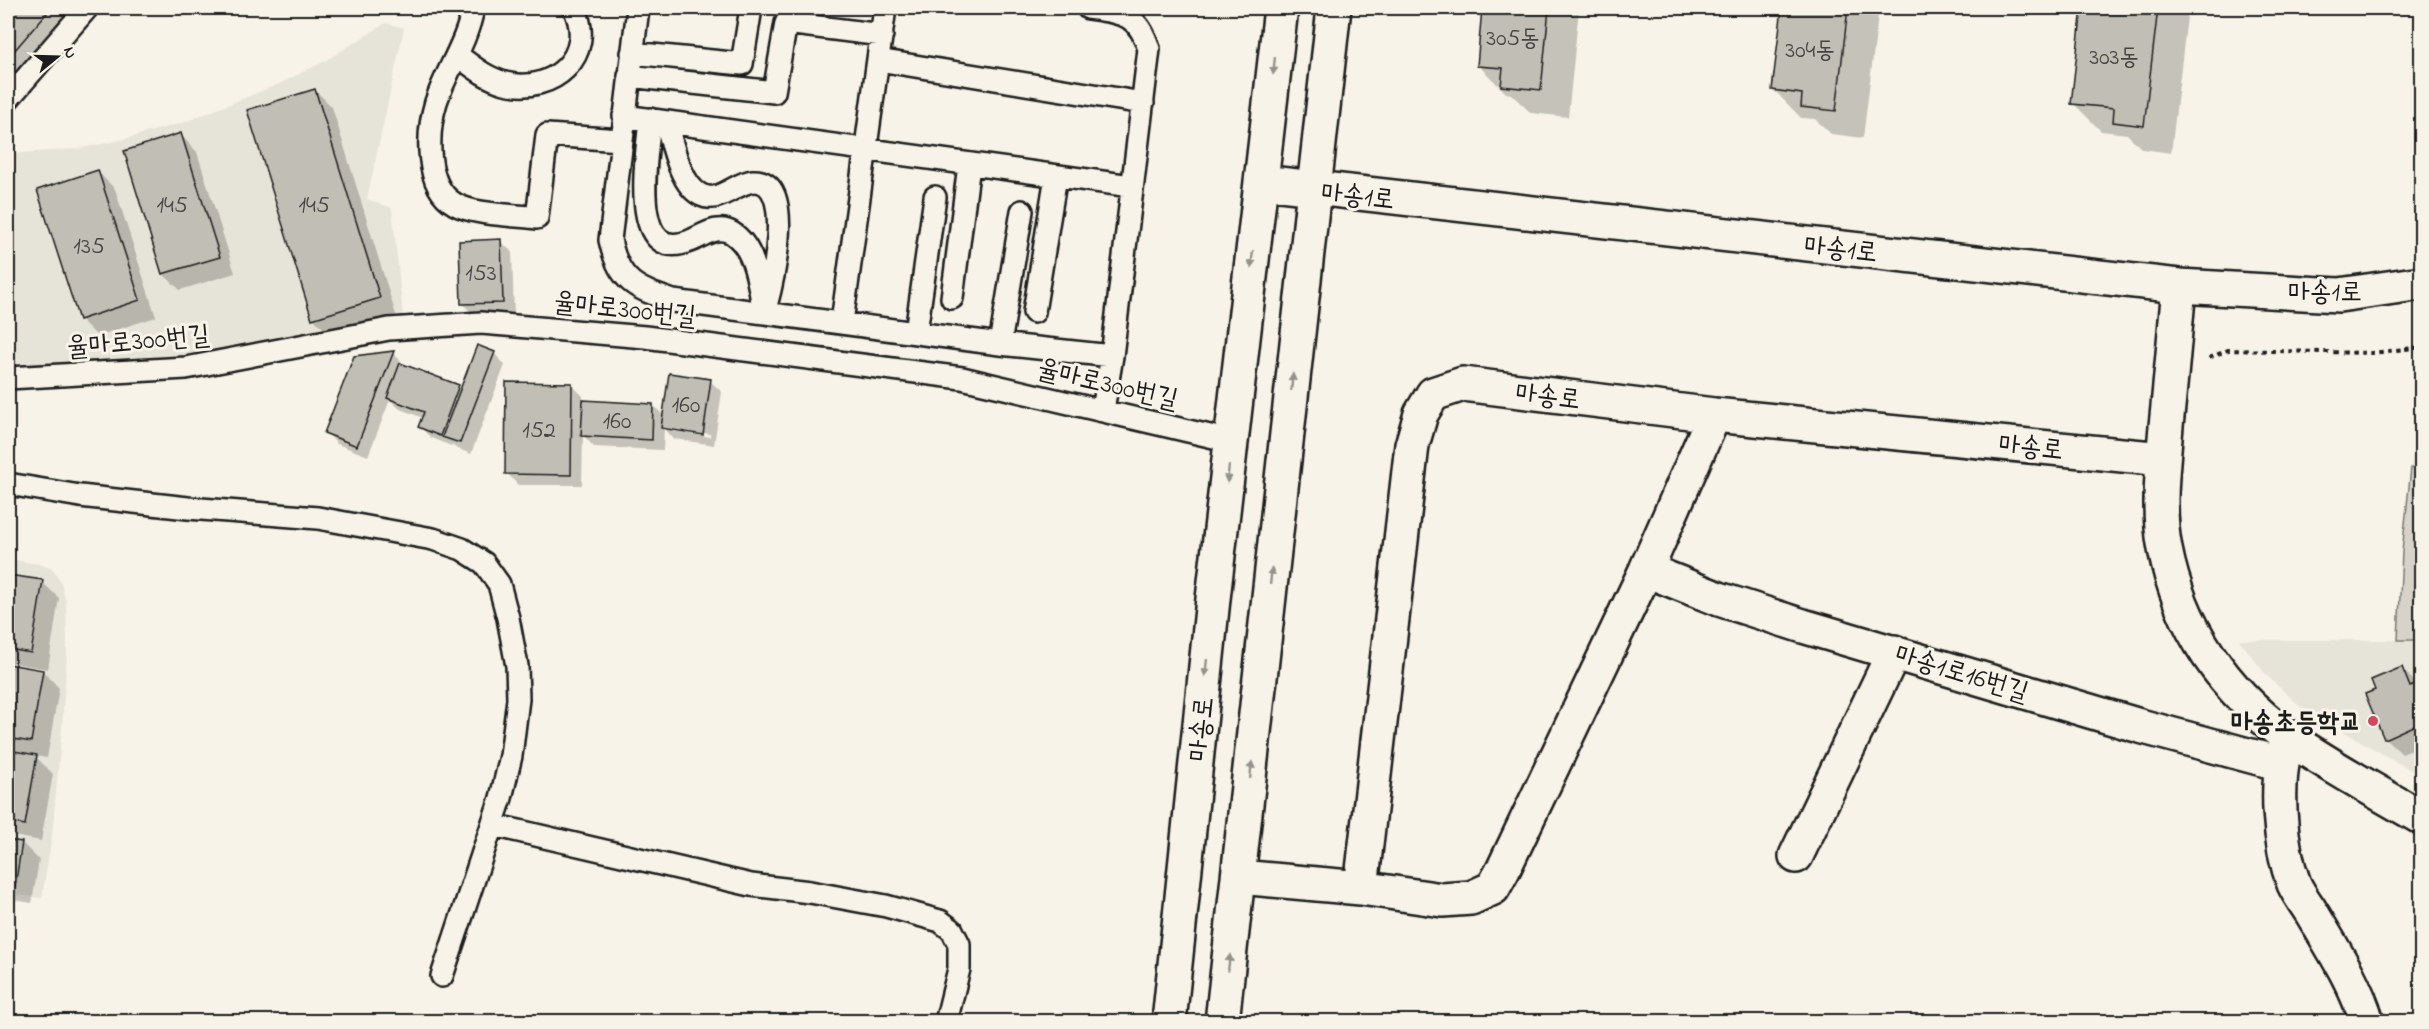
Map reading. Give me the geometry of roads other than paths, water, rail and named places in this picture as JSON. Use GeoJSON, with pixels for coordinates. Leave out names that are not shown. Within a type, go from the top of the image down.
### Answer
{"type":"FeatureCollection","features":[{"type":"Feature","properties":{"kind":"street","name":"마송로"},"geometry":{"type":"LineString","coordinates":[[1169,1022],[1231,441],[1281,8]]}},
{"type":"Feature","properties":{"kind":"street","name":"마송로"},"geometry":{"type":"LineString","coordinates":[[1222,1022],[1312,190],[1334,8]]}},
{"type":"Feature","properties":{"kind":"street","name":"마송1로"},"geometry":{"type":"LineString","coordinates":[[1261,182],[1312,190],[2180,285],[2339,295],[2421,283]]}},
{"type":"Feature","properties":{"kind":"street","name":"마송1로16번길"},"geometry":{"type":"LineString","coordinates":[[2180,285],[2163,459],[2164,548],[2177,593],[2192,630],[2212,664],[2253,706],[2284,750]]}},
{"type":"Feature","properties":{"kind":"street","name":"마송로"},"geometry":{"type":"LineString","coordinates":[[1361,888],[1412,445],[1421,414],[1433,394],[1463,384],[1713,416],[2163,459]]}},
{"type":"Feature","properties":{"kind":"street"},"geometry":{"type":"LineString","coordinates":[[1239,877],[1361,888],[1442,900],[1471,898],[1493,888],[1646,570],[1713,416]]}},
{"type":"Feature","properties":{"kind":"street","name":"마송1로16번길"},"geometry":{"type":"LineString","coordinates":[[1646,570],[1719,598],[2140,726],[2284,750],[2421,818]]}},
{"type":"Feature","properties":{"kind":"street"},"geometry":{"type":"LineString","coordinates":[[1796,856],[1894,652]]}},
{"type":"Feature","properties":{"kind":"street"},"geometry":{"type":"LineString","coordinates":[[2284,750],[2281,832],[2295,884],[2339,960],[2363,1007],[2367,1022]]}},
{"type":"Feature","properties":{"kind":"lane"},"geometry":{"type":"LineString","coordinates":[[8,99],[87,8]]}},
{"type":"Feature","properties":{"kind":"lane"},"geometry":{"type":"LineString","coordinates":[[473,8],[465,40],[435,104],[431,148],[432,169],[444,195],[455,204],[471,210],[537,218],[547,135],[621,140]]}},
{"type":"Feature","properties":{"kind":"lane"},"geometry":{"type":"LineString","coordinates":[[457,55],[480,72],[506,83],[533,84],[555,76],[570,63],[580,43],[581,28],[574,8]]}},
{"type":"Feature","properties":{"kind":"lane"},"geometry":{"type":"LineString","coordinates":[[638,8],[610,240],[614,258],[624,276],[640,290],[673,300],[1000,344],[1112,356]]}},
{"type":"Feature","properties":{"kind":"lane"},"geometry":{"type":"LineString","coordinates":[[632,53],[742,64],[751,8]]}},
{"type":"Feature","properties":{"kind":"lane"},"geometry":{"type":"LineString","coordinates":[[842,322],[882,35],[882,8]]}},
{"type":"Feature","properties":{"kind":"lane"},"geometry":{"type":"LineString","coordinates":[[1088,8],[1119,12],[1132,19],[1144,32],[1149,49],[1112,356],[1102,410]]}},
{"type":"Feature","properties":{"kind":"lane"},"geometry":{"type":"LineString","coordinates":[[629,76],[774,92],[786,23],[882,35]]}},
{"type":"Feature","properties":{"kind":"lane"},"geometry":{"type":"LineString","coordinates":[[878,60],[1143,103]]}},
{"type":"Feature","properties":{"kind":"lane"},"geometry":{"type":"LineString","coordinates":[[624,116],[1131,186]]}},
{"type":"Feature","properties":{"kind":"lane"},"geometry":{"type":"LineString","coordinates":[[658,120],[644,198],[645,216],[650,228],[657,238],[669,244],[689,241],[712,230],[732,232],[748,252],[756,272],[764,312]]}},
{"type":"Feature","properties":{"kind":"lane"},"geometry":{"type":"LineString","coordinates":[[658,120],[686,180],[693,190],[702,196],[710,198],[719,196],[754,181],[763,184],[774,196],[779,235],[764,312]]}},
{"type":"Feature","properties":{"kind":"lane"},"geometry":{"type":"LineString","coordinates":[[952,298],[969,165]]}},
{"type":"Feature","properties":{"kind":"lane"},"geometry":{"type":"LineString","coordinates":[[1034,312],[1056,176]]}},
{"type":"Feature","properties":{"kind":"lane"},"geometry":{"type":"LineString","coordinates":[[916,332],[935,197]]}},
{"type":"Feature","properties":{"kind":"lane"},"geometry":{"type":"LineString","coordinates":[[1000,344],[1022,211]]}},
{"type":"Feature","properties":{"kind":"lane","name":"율마로300번길"},"geometry":{"type":"LineString","coordinates":[[8,378],[186,368],[388,329],[481,323],[645,337],[962,378],[1231,441]]}},
{"type":"Feature","properties":{"kind":"lane"},"geometry":{"type":"LineString","coordinates":[[8,484],[80,496],[188,508],[318,518],[433,539],[462,549],[484,563],[499,584],[508,618],[517,666],[519,699],[511,756],[493,825],[442,976]]}},
{"type":"Feature","properties":{"kind":"lane"},"geometry":{"type":"LineString","coordinates":[[493,825],[751,885],[810,892],[875,904],[940,921],[952,930],[959,944],[959,969],[946,1022]]}},
{"type":"Feature","properties":{"kind":"place","name":"마송초등학교"},"geometry":{"type":"Point","coordinates":[2373,721]}}]}
